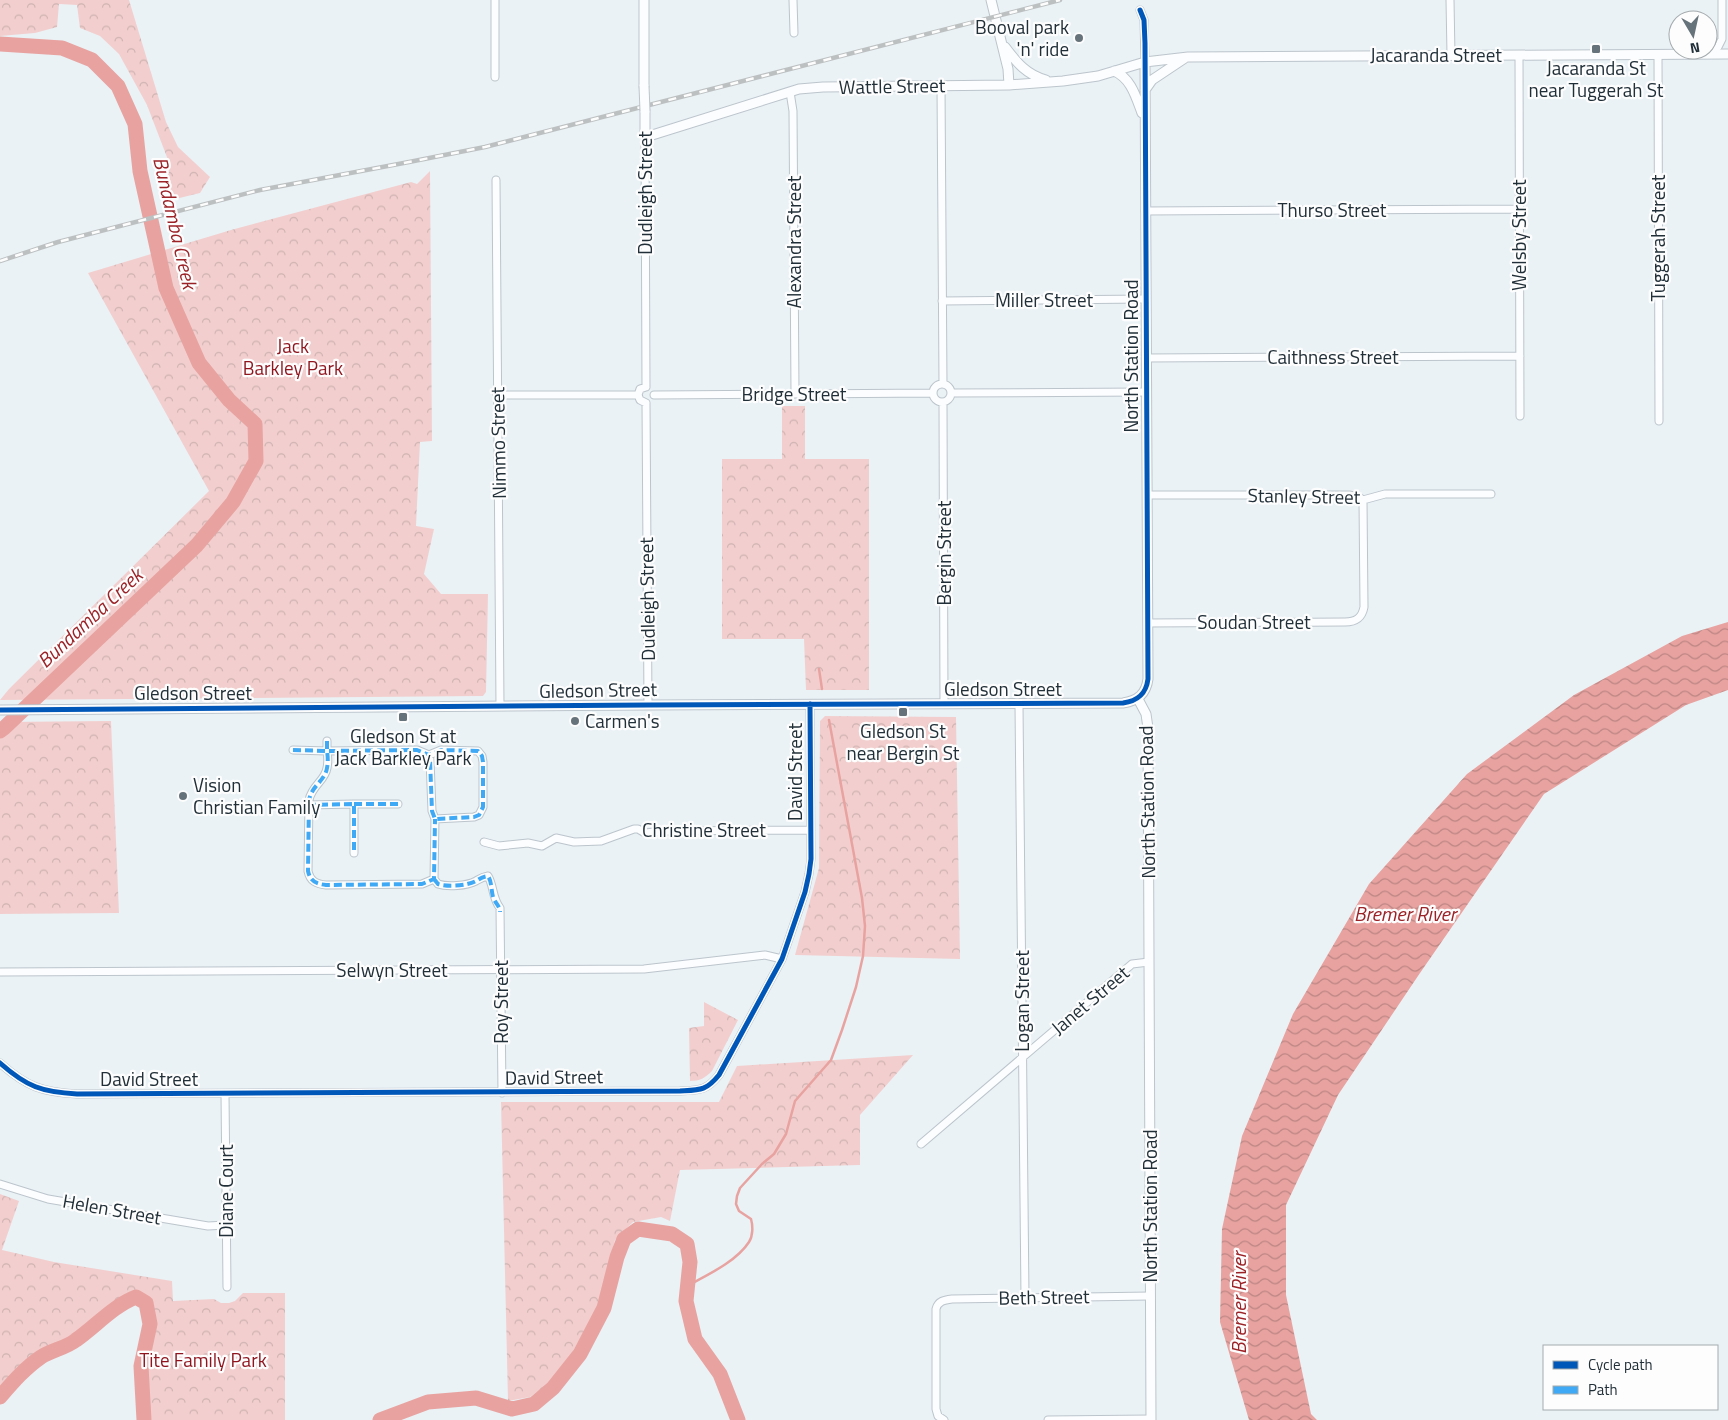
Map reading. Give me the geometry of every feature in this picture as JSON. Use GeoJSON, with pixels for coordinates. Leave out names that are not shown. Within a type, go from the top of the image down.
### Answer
{"type":"FeatureCollection","features":[{"type":"Feature","properties":{"kind":"street"},"geometry":{"type":"LineString","coordinates":[[495,0],[495,77]]}},
{"type":"Feature","properties":{"kind":"street","name":"Dudleigh Street"},"geometry":{"type":"LineString","coordinates":[[644,0],[646,387]]}},
{"type":"Feature","properties":{"kind":"street"},"geometry":{"type":"LineString","coordinates":[[794,0],[794,33]]}},
{"type":"Feature","properties":{"kind":"street"},"geometry":{"type":"LineString","coordinates":[[991,0],[1003,45],[1009,85]]}},
{"type":"Feature","properties":{"kind":"street"},"geometry":{"type":"LineString","coordinates":[[1450,0],[1450,55]]}},
{"type":"Feature","properties":{"kind":"street"},"geometry":{"type":"LineString","coordinates":[[1718,47],[1722,39],[1722,0]]}},
{"type":"Feature","properties":{"kind":"street","name":"North Station Road"},"geometry":{"type":"LineString","coordinates":[[1140,10],[1144,20],[1145,62],[1148,623],[1147,687],[1138,699],[1146,714],[1148,728],[1151,1419]]}},
{"type":"Feature","properties":{"kind":"street"},"geometry":{"type":"LineString","coordinates":[[1003,45],[1018,64],[1030,74],[1052,82]]}},
{"type":"Feature","properties":{"kind":"street","name":"Tuggerah Street"},"geometry":{"type":"LineString","coordinates":[[1658,54],[1659,421]]}},
{"type":"Feature","properties":{"kind":"street","name":"Jacaranda Street"},"geometry":{"type":"LineString","coordinates":[[1145,62],[1188,56],[1668,54]]}},
{"type":"Feature","properties":{"kind":"street","name":"Welsby Street"},"geometry":{"type":"LineString","coordinates":[[1519,55],[1520,416]]}},
{"type":"Feature","properties":{"kind":"street"},"geometry":{"type":"LineString","coordinates":[[1145,90],[1152,80],[1188,56]]}},
{"type":"Feature","properties":{"kind":"street","name":"Wattle Street"},"geometry":{"type":"LineString","coordinates":[[645,136],[790,92],[815,88],[1009,85],[1052,82],[1074,80],[1145,62]]}},
{"type":"Feature","properties":{"kind":"street"},"geometry":{"type":"LineString","coordinates":[[1114,71],[1126,79],[1132,88],[1144,120]]}},
{"type":"Feature","properties":{"kind":"street"},"geometry":{"type":"LineString","coordinates":[[941,86],[943,384]]}},
{"type":"Feature","properties":{"kind":"street","name":"Alexandra Street"},"geometry":{"type":"LineString","coordinates":[[790,92],[793,111],[795,393]]}},
{"type":"Feature","properties":{"kind":"street","name":"Nimmo Street"},"geometry":{"type":"LineString","coordinates":[[496,180],[500,706]]}},
{"type":"Feature","properties":{"kind":"street","name":"Thurso Street"},"geometry":{"type":"LineString","coordinates":[[1145,212],[1519,210]]}},
{"type":"Feature","properties":{"kind":"street","name":"Miller Street"},"geometry":{"type":"LineString","coordinates":[[942,301],[1146,299]]}},
{"type":"Feature","properties":{"kind":"street","name":"Caithness Street"},"geometry":{"type":"LineString","coordinates":[[1146,358],[1520,356]]}},
{"type":"Feature","properties":{"kind":"street"},"geometry":{"type":"LineString","coordinates":[[943,384],[949,387],[951,393],[949,399],[942,402],[936,399],[933,393],[936,386],[943,384]]}},
{"type":"Feature","properties":{"kind":"street"},"geometry":{"type":"LineString","coordinates":[[646,387],[652,389],[654,395],[652,400],[646,402],[640,400],[638,395],[640,389],[646,387]]}},
{"type":"Feature","properties":{"kind":"street"},"geometry":{"type":"LineString","coordinates":[[951,393],[1146,392]]}},
{"type":"Feature","properties":{"kind":"street","name":"Bridge Street"},"geometry":{"type":"LineString","coordinates":[[654,395],[933,393]]}},
{"type":"Feature","properties":{"kind":"street"},"geometry":{"type":"LineString","coordinates":[[498,395],[638,395]]}},
{"type":"Feature","properties":{"kind":"street","name":"Dudleigh Street"},"geometry":{"type":"LineString","coordinates":[[646,402],[648,705]]}},
{"type":"Feature","properties":{"kind":"street","name":"Bergin Street"},"geometry":{"type":"LineString","coordinates":[[942,402],[944,704]]}},
{"type":"Feature","properties":{"kind":"street","name":"Stanley Street"},"geometry":{"type":"LineString","coordinates":[[1147,495],[1349,495],[1363,500],[1385,494],[1491,494]]}},
{"type":"Feature","properties":{"kind":"street","name":"Soudan Street"},"geometry":{"type":"LineString","coordinates":[[1148,623],[1352,622],[1360,618],[1364,607],[1363,500]]}},
{"type":"Feature","properties":{"kind":"street","name":"Gledson Street"},"geometry":{"type":"LineString","coordinates":[[1,710],[810,704],[1019,705],[1123,703],[1138,699]]}},
{"type":"Feature","properties":{"kind":"street","name":"David Street"},"geometry":{"type":"LineString","coordinates":[[0,1063],[16,1078],[36,1088],[54,1093],[77,1094],[502,1093],[698,1090],[711,1085],[719,1075],[790,942],[810,874],[810,704]]}},
{"type":"Feature","properties":{"kind":"street","name":"Logan Street"},"geometry":{"type":"LineString","coordinates":[[1019,705],[1025,1298]]}},
{"type":"Feature","properties":{"kind":"street"},"geometry":{"type":"LineString","coordinates":[[327,741],[327,768],[325,774],[310,792],[308,805],[308,871],[310,879],[326,885],[422,884],[434,879],[435,819],[432,810],[429,755]]}},
{"type":"Feature","properties":{"kind":"street"},"geometry":{"type":"LineString","coordinates":[[292,750],[418,750],[429,755],[441,750],[478,751],[482,756],[483,762],[482,812],[474,817],[435,819]]}},
{"type":"Feature","properties":{"kind":"street"},"geometry":{"type":"LineString","coordinates":[[354,804],[354,853]]}},
{"type":"Feature","properties":{"kind":"street"},"geometry":{"type":"LineString","coordinates":[[308,805],[398,804]]}},
{"type":"Feature","properties":{"kind":"street","name":"Christine Street"},"geometry":{"type":"LineString","coordinates":[[484,842],[499,846],[528,843],[542,846],[556,838],[574,842],[601,841],[634,829],[645,833],[665,831],[811,830]]}},
{"type":"Feature","properties":{"kind":"street","name":"Roy Street"},"geometry":{"type":"LineString","coordinates":[[434,879],[438,884],[450,885],[470,883],[488,876],[493,897],[500,908],[502,1093]]}},
{"type":"Feature","properties":{"kind":"street","name":"Selwyn Street"},"geometry":{"type":"LineString","coordinates":[[0,972],[644,969],[765,955],[782,959]]}},
{"type":"Feature","properties":{"kind":"street","name":"Janet Street"},"geometry":{"type":"LineString","coordinates":[[921,1144],[1132,964],[1148,962]]}},
{"type":"Feature","properties":{"kind":"street","name":"Diane Court"},"geometry":{"type":"LineString","coordinates":[[225,1094],[227,1287]]}},
{"type":"Feature","properties":{"kind":"street","name":"Helen Street"},"geometry":{"type":"LineString","coordinates":[[0,1184],[48,1198],[208,1226],[226,1225]]}},
{"type":"Feature","properties":{"kind":"street","name":"Beth Street"},"geometry":{"type":"LineString","coordinates":[[942,1419],[936,1409],[936,1313],[938,1303],[952,1298],[1150,1296]]}},
{"type":"Feature","properties":{"kind":"street"},"geometry":{"type":"LineString","coordinates":[[1048,1420],[1151,1419]]}},
{"type":"Feature","properties":{"kind":"green space"},"geometry":{"type":"Polygon","coordinates":[[[0,0],[129,0],[166,122],[178,147],[210,177],[200,193],[163,202],[170,165],[147,105],[119,54],[100,36],[80,28],[77,5],[59,4],[57,27],[35,33],[0,36],[0,0]]]}},
{"type":"Feature","properties":{"kind":"green space","name":"Jack Barkley Park"},"geometry":{"type":"Polygon","coordinates":[[[430,171],[432,441],[420,442],[416,526],[434,529],[424,574],[441,594],[488,594],[486,692],[483,696],[0,700],[209,491],[88,273],[231,230],[411,182],[417,184],[430,171]]]}},
{"type":"Feature","properties":{"kind":"green space"},"geometry":{"type":"Polygon","coordinates":[[[782,406],[805,406],[805,459],[869,459],[869,690],[806,690],[804,639],[722,639],[722,459],[782,459],[782,406]]]}},
{"type":"Feature","properties":{"kind":"green space"},"geometry":{"type":"Polygon","coordinates":[[[825,716],[956,717],[960,959],[795,955],[819,868],[820,721],[825,716]]]}},
{"type":"Feature","properties":{"kind":"green space"},"geometry":{"type":"Polygon","coordinates":[[[111,721],[119,913],[0,914],[0,722],[111,721]]]}},
{"type":"Feature","properties":{"kind":"green space"},"geometry":{"type":"Polygon","coordinates":[[[704,1002],[738,1020],[712,1071],[702,1079],[690,1081],[689,1028],[704,1026],[704,1002]]]}},
{"type":"Feature","properties":{"kind":"green space"},"geometry":{"type":"Polygon","coordinates":[[[913,1055],[860,1115],[860,1165],[680,1170],[670,1221],[661,1217],[633,1222],[615,1240],[597,1308],[572,1353],[549,1383],[530,1397],[508,1401],[501,1102],[719,1102],[737,1066],[913,1055]]]}},
{"type":"Feature","properties":{"kind":"green space","name":"Tite Family Park"},"geometry":{"type":"Polygon","coordinates":[[[0,1194],[19,1201],[2,1250],[54,1262],[172,1281],[173,1301],[214,1299],[221,1303],[229,1303],[235,1301],[243,1293],[285,1293],[285,1420],[144,1420],[141,1366],[150,1324],[146,1303],[136,1297],[112,1311],[72,1343],[35,1361],[0,1397],[0,1194]]]}},
{"type":"Feature","properties":{"kind":"water","name":"Bremer River"},"geometry":{"type":"Polygon","coordinates":[[[1728,622],[1728,690],[1686,705],[1544,794],[1338,1095],[1286,1205],[1286,1295],[1311,1414],[1317,1420],[1249,1420],[1220,1322],[1222,1229],[1242,1136],[1293,1014],[1369,884],[1467,774],[1574,695],[1682,636],[1728,622]]]}},
{"type":"Feature","properties":{"kind":"waterway","name":"Bundamba Creek"},"geometry":{"type":"LineString","coordinates":[[0,44],[62,48],[92,60],[118,86],[135,124],[140,171],[166,288],[199,363],[229,400],[255,424],[256,461],[233,502],[197,545],[0,731]]}},
{"type":"Feature","properties":{"kind":"waterway"},"geometry":{"type":"LineString","coordinates":[[819,669],[822,689]]}},
{"type":"Feature","properties":{"kind":"waterway"},"geometry":{"type":"LineString","coordinates":[[687,1286],[729,1262],[749,1242],[752,1231],[751,1219],[739,1211],[736,1204],[740,1188],[774,1154],[786,1134],[795,1101],[831,1060],[856,987],[863,956],[865,926],[862,898],[829,720]]}},
{"type":"Feature","properties":{"kind":"waterway","name":"Bundamba Creek"},"geometry":{"type":"LineString","coordinates":[[380,1420],[428,1402],[476,1398],[512,1409],[534,1404],[553,1388],[580,1354],[604,1308],[617,1257],[624,1239],[638,1229],[672,1234],[687,1244],[690,1262],[686,1301],[695,1339],[720,1374],[738,1420]]}},
{"type":"Feature","properties":{"kind":"waterway","name":"Bundamba Creek"},"geometry":{"type":"LineString","coordinates":[[0,1397],[35,1361],[72,1343],[112,1311],[136,1297],[146,1303],[150,1324],[141,1366],[144,1420]]}},
{"type":"Feature","properties":{"kind":"railway"},"geometry":{"type":"LineString","coordinates":[[0,261],[58,242],[260,190],[485,147],[1060,0]]}},
{"type":"Feature","properties":{"kind":"marked path"},"geometry":{"type":"LineString","coordinates":[[327,741],[327,751],[417,750],[429,755],[432,811],[435,819],[474,817],[479,815],[483,807],[483,762],[482,756],[478,751],[441,750],[429,755]]}},
{"type":"Feature","properties":{"kind":"marked path"},"geometry":{"type":"LineString","coordinates":[[293,750],[327,751],[328,762],[326,772],[313,790],[309,800],[308,871],[310,877],[316,883],[326,885],[422,884],[434,879],[435,819]]}},
{"type":"Feature","properties":{"kind":"marked path"},"geometry":{"type":"LineString","coordinates":[[354,804],[398,804]]}},
{"type":"Feature","properties":{"kind":"marked path"},"geometry":{"type":"LineString","coordinates":[[308,805],[354,804],[354,853]]}},
{"type":"Feature","properties":{"kind":"marked path"},"geometry":{"type":"LineString","coordinates":[[434,879],[438,884],[457,886],[472,883],[488,876],[493,897],[500,912]]}},
{"type":"Feature","properties":{"kind":"cycle path"},"geometry":{"type":"LineString","coordinates":[[0,710],[1123,703],[1133,701],[1143,693],[1148,679],[1145,43],[1144,20],[1140,10]]}},
{"type":"Feature","properties":{"kind":"cycle path"},"geometry":{"type":"LineString","coordinates":[[0,1063],[19,1078],[36,1087],[54,1092],[77,1094],[680,1091],[702,1089],[719,1075],[782,959],[805,892],[811,859],[810,704]]}},
{"type":"Feature","properties":{"kind":"place","name":"Booval park 'n' ride"},"geometry":{"type":"Point","coordinates":[1079,38]}},
{"type":"Feature","properties":{"kind":"place","name":"Jacaranda St near Tuggerah St"},"geometry":{"type":"Point","coordinates":[1596,49]}},
{"type":"Feature","properties":{"kind":"place","name":"Gledson St near Bergin St"},"geometry":{"type":"Point","coordinates":[903,712]}},
{"type":"Feature","properties":{"kind":"place","name":"Gledson St at Jack Barkley Park"},"geometry":{"type":"Point","coordinates":[403,717]}},
{"type":"Feature","properties":{"kind":"place","name":"Carmen's"},"geometry":{"type":"Point","coordinates":[575,721]}},
{"type":"Feature","properties":{"kind":"place","name":"Vision Christian Family"},"geometry":{"type":"Point","coordinates":[183,796]}}]}
